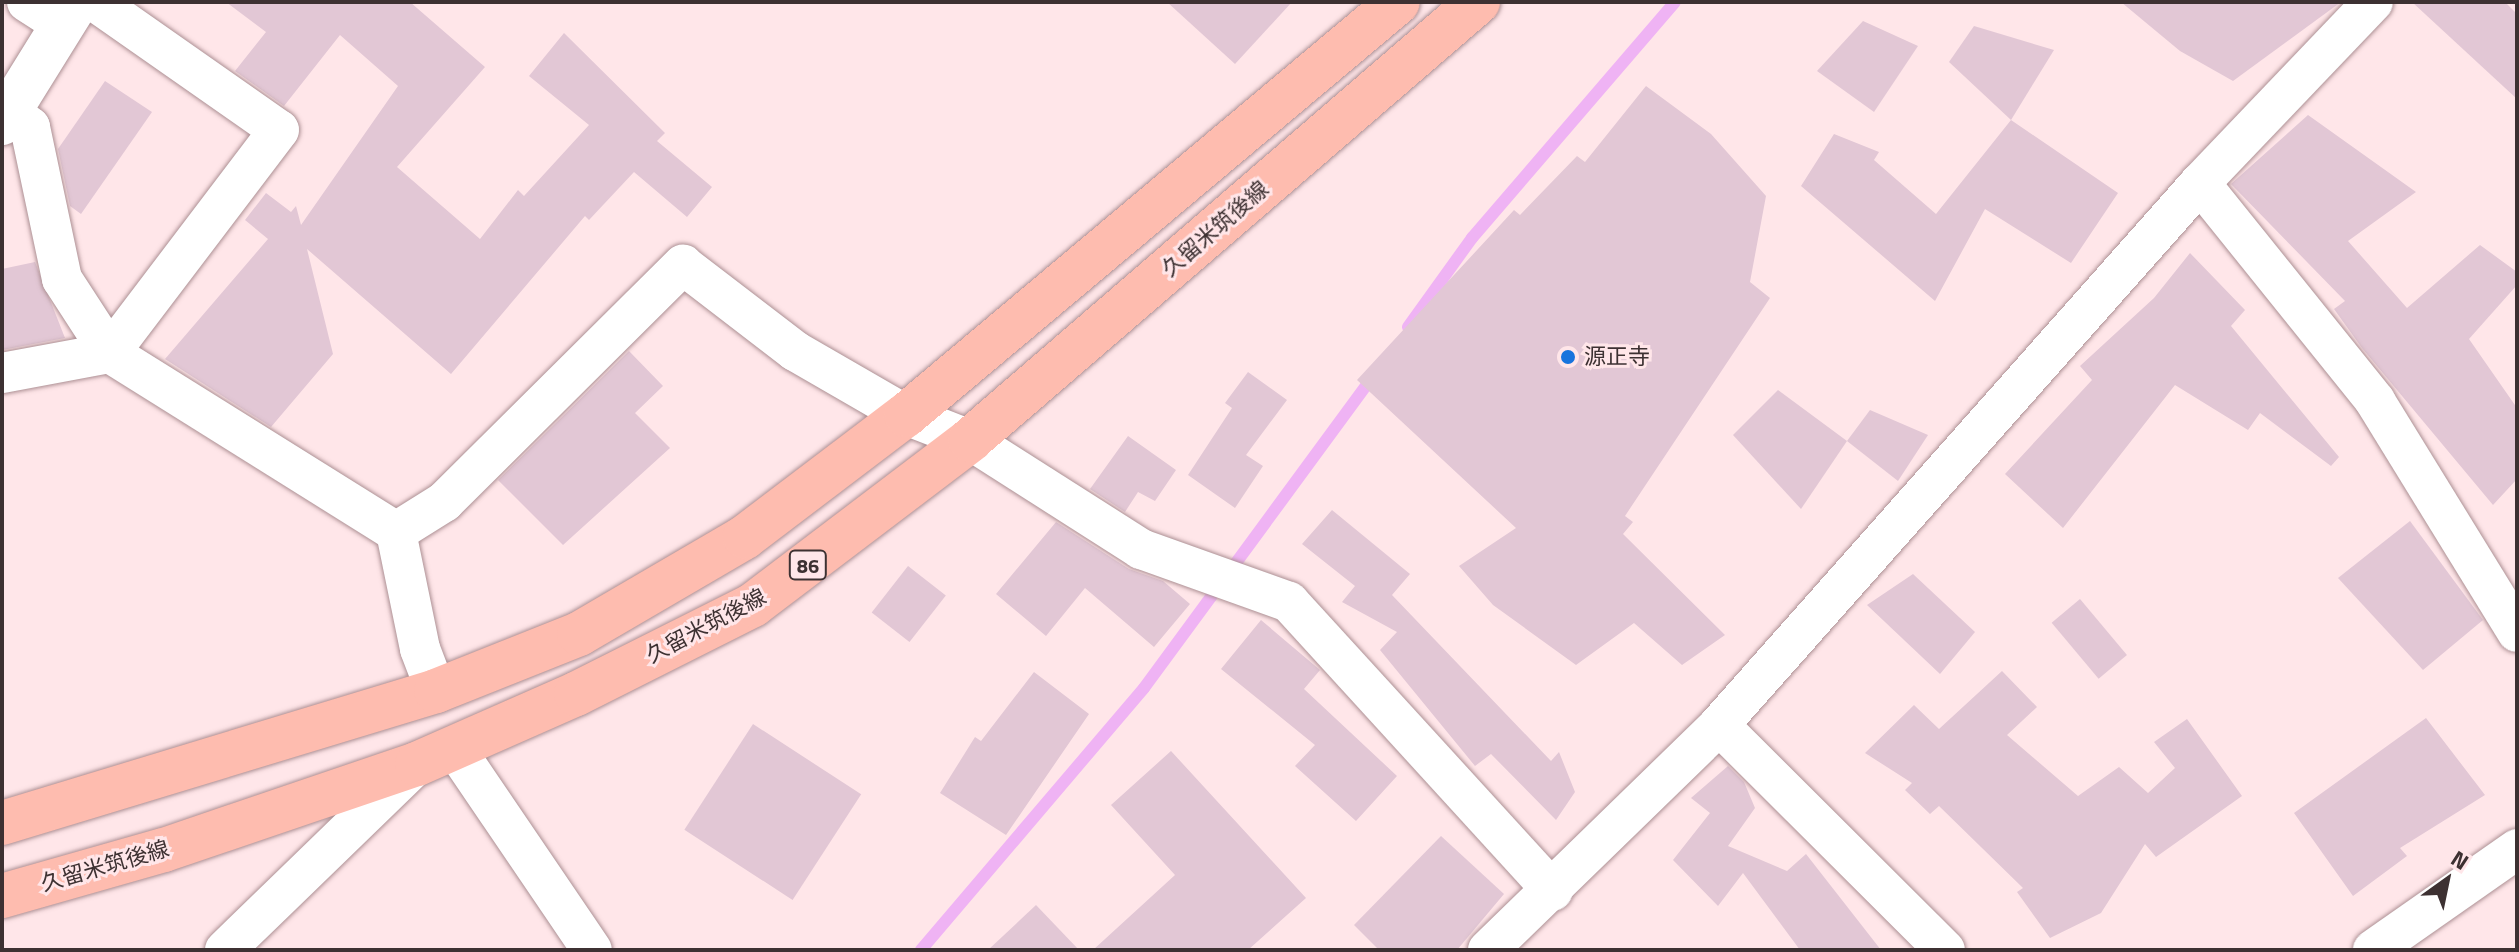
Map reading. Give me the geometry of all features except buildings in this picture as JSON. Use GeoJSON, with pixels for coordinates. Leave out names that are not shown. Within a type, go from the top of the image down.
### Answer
{"type":"FeatureCollection","features":[{"type":"Feature","properties":{"kind":"main road"},"geometry":{"type":"LineString","coordinates":[[2,823],[436,691],[579,634],[745,537],[906,415],[1398,2]]}},
{"type":"Feature","properties":{"kind":"main road","name":"久留米筑後線"},"geometry":{"type":"LineString","coordinates":[[2,896],[164,850],[436,755],[753,605],[970,440],[1478,2]]}},
{"type":"Feature","properties":{"kind":"main road"},"geometry":{"type":"LineString","coordinates":[[6,117],[79,10]]}},
{"type":"Feature","properties":{"kind":"street"},"geometry":{"type":"LineString","coordinates":[[2,373],[110,353],[279,130],[79,10],[27,2]]}},
{"type":"Feature","properties":{"kind":"street"},"geometry":{"type":"LineString","coordinates":[[1488,950],[1553,891],[1719,725],[2200,183],[2373,2]]}},
{"type":"Feature","properties":{"kind":"street"},"geometry":{"type":"LineString","coordinates":[[6,117],[30,127],[62,279],[110,353],[396,532],[420,649],[436,691]]}},
{"type":"Feature","properties":{"kind":"street"},"geometry":{"type":"LineString","coordinates":[[2200,183],[2375,401],[2517,632]]}},
{"type":"Feature","properties":{"kind":"street"},"geometry":{"type":"LineString","coordinates":[[396,532],[444,502],[683,265],[795,351],[906,415],[970,440],[1141,549],[1289,602],[1553,891]]}},
{"type":"Feature","properties":{"kind":"street"},"geometry":{"type":"LineString","coordinates":[[1719,725],[1945,950]]}},
{"type":"Feature","properties":{"kind":"street"},"geometry":{"type":"LineString","coordinates":[[225,950],[436,755],[592,950]]}},
{"type":"Feature","properties":{"kind":"street"},"geometry":{"type":"LineString","coordinates":[[2373,950],[2517,849]]}},
{"type":"Feature","properties":{"kind":"waterway"},"geometry":{"type":"LineString","coordinates":[[1408,327],[1472,238],[1675,2]]}},
{"type":"Feature","properties":{"kind":"waterway"},"geometry":{"type":"LineString","coordinates":[[921,950],[1144,688],[1374,375]]}},
{"type":"Feature","properties":{"kind":"place","name":"源正寺"},"geometry":{"type":"Point","coordinates":[1568,357]}}]}
